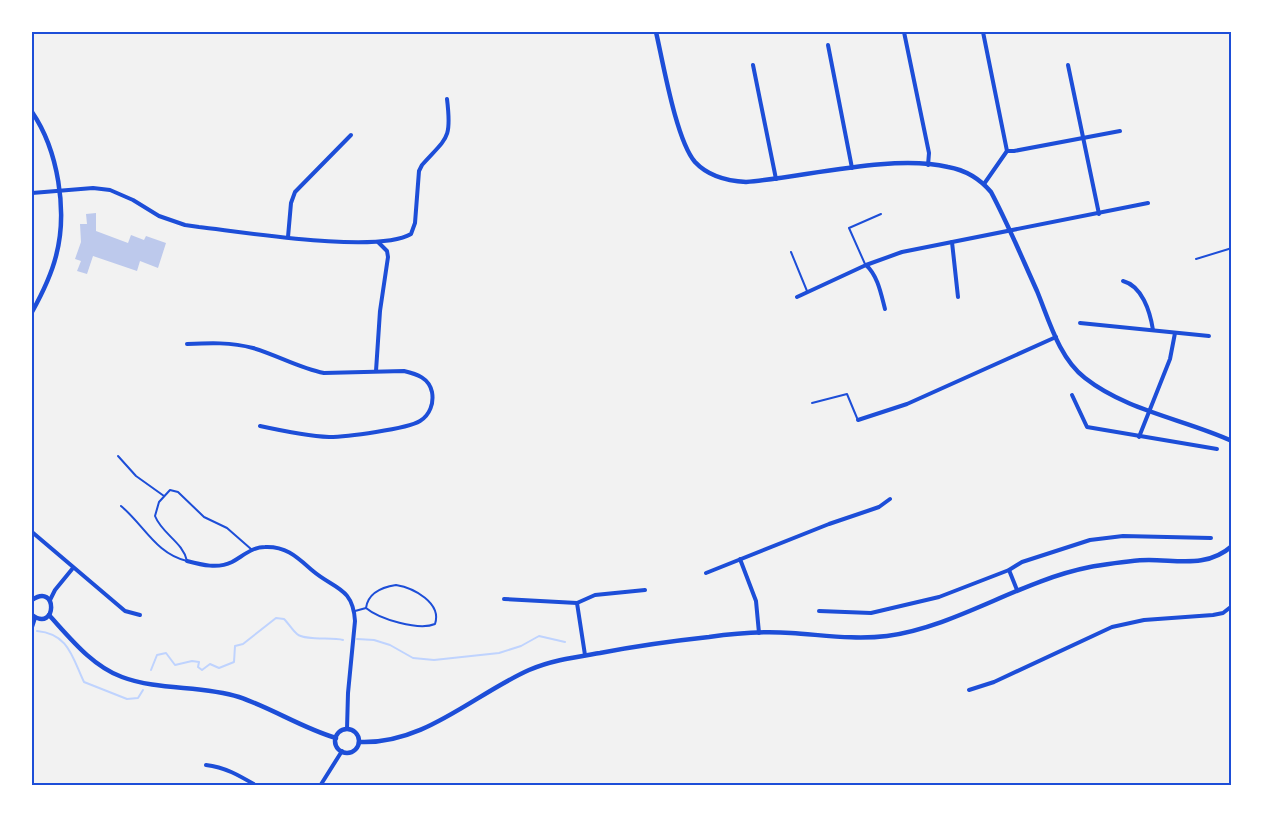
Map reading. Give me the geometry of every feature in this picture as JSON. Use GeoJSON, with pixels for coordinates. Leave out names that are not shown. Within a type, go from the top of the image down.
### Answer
{"type":"FeatureCollection","features":[{"type":"Feature","properties":{"kind":"street"},"geometry":{"type":"LineString","coordinates":[[656,32],[679,130],[695,162],[717,177],[731,181],[776,179],[882,165],[950,167],[973,176],[991,192],[1056,337],[1072,365],[1083,377],[1111,394],[1232,443],[1232,453]]}},
{"type":"Feature","properties":{"kind":"street"},"geometry":{"type":"LineString","coordinates":[[904,32],[927,144],[928,165]]}},
{"type":"Feature","properties":{"kind":"street"},"geometry":{"type":"LineString","coordinates":[[983,32],[1007,150],[984,184]]}},
{"type":"Feature","properties":{"kind":"street"},"geometry":{"type":"LineString","coordinates":[[828,45],[852,168]]}},
{"type":"Feature","properties":{"kind":"street"},"geometry":{"type":"LineString","coordinates":[[753,65],[776,179]]}},
{"type":"Feature","properties":{"kind":"street"},"geometry":{"type":"LineString","coordinates":[[1068,65],[1100,214]]}},
{"type":"Feature","properties":{"kind":"street"},"geometry":{"type":"LineString","coordinates":[[32,193],[93,188],[110,190],[133,200],[159,216],[185,225],[288,237],[378,242],[396,240],[411,234],[415,223],[419,171],[447,137],[449,116],[447,99]]}},
{"type":"Feature","properties":{"kind":"street"},"geometry":{"type":"LineString","coordinates":[[32,112],[50,149],[59,190],[60,228],[56,256],[47,285],[32,312]]}},
{"type":"Feature","properties":{"kind":"street"},"geometry":{"type":"LineString","coordinates":[[1007,150],[1014,151],[1120,131]]}},
{"type":"Feature","properties":{"kind":"street"},"geometry":{"type":"LineString","coordinates":[[288,237],[291,204],[295,192],[351,135]]}},
{"type":"Feature","properties":{"kind":"street"},"geometry":{"type":"LineString","coordinates":[[796,297],[866,265],[902,252],[1148,203]]}},
{"type":"Feature","properties":{"kind":"street"},"geometry":{"type":"LineString","coordinates":[[376,371],[380,311],[388,257],[387,251],[378,242]]}},
{"type":"Feature","properties":{"kind":"street"},"geometry":{"type":"LineString","coordinates":[[951,242],[958,297]]}},
{"type":"Feature","properties":{"kind":"street"},"geometry":{"type":"LineString","coordinates":[[866,265],[875,277],[885,309]]}},
{"type":"Feature","properties":{"kind":"street"},"geometry":{"type":"LineString","coordinates":[[1123,281],[1135,287],[1140,294],[1153,330]]}},
{"type":"Feature","properties":{"kind":"street"},"geometry":{"type":"LineString","coordinates":[[1080,323],[1209,336]]}},
{"type":"Feature","properties":{"kind":"street"},"geometry":{"type":"LineString","coordinates":[[1139,437],[1170,359],[1174,333]]}},
{"type":"Feature","properties":{"kind":"street"},"geometry":{"type":"LineString","coordinates":[[858,420],[907,404],[1056,337]]}},
{"type":"Feature","properties":{"kind":"street"},"geometry":{"type":"LineString","coordinates":[[187,344],[229,344],[251,347],[313,371],[324,373],[404,370],[424,379],[429,384],[432,398],[426,416],[406,426],[331,437],[292,433],[260,426]]}},
{"type":"Feature","properties":{"kind":"street"},"geometry":{"type":"LineString","coordinates":[[1072,395],[1087,427],[1217,450]]}},
{"type":"Feature","properties":{"kind":"street"},"geometry":{"type":"LineString","coordinates":[[706,573],[829,524],[879,507],[890,499]]}},
{"type":"Feature","properties":{"kind":"street"},"geometry":{"type":"LineString","coordinates":[[32,532],[125,611],[140,615]]}},
{"type":"Feature","properties":{"kind":"street"},"geometry":{"type":"LineString","coordinates":[[819,611],[871,613],[939,597],[1009,570],[1023,562],[1090,540],[1123,536],[1211,538]]}},
{"type":"Feature","properties":{"kind":"street"},"geometry":{"type":"LineString","coordinates":[[359,742],[403,737],[421,730],[528,670],[556,660],[711,636],[759,633],[855,638],[907,633],[929,627],[1017,590],[1091,567],[1147,560],[1205,561],[1232,546]]}},
{"type":"Feature","properties":{"kind":"street"},"geometry":{"type":"LineString","coordinates":[[187,561],[210,566],[225,565],[260,547],[275,547],[299,558],[314,572],[344,592],[355,611],[347,729]]}},
{"type":"Feature","properties":{"kind":"street"},"geometry":{"type":"LineString","coordinates":[[740,558],[756,601],[759,633]]}},
{"type":"Feature","properties":{"kind":"street"},"geometry":{"type":"LineString","coordinates":[[32,627],[33,616],[43,619],[49,615],[52,608],[50,600],[55,590],[73,568]]}},
{"type":"Feature","properties":{"kind":"street"},"geometry":{"type":"LineString","coordinates":[[1009,570],[1017,590]]}},
{"type":"Feature","properties":{"kind":"street"},"geometry":{"type":"LineString","coordinates":[[504,599],[577,603],[595,595],[645,590]]}},
{"type":"Feature","properties":{"kind":"street"},"geometry":{"type":"LineString","coordinates":[[32,600],[40,596],[50,600]]}},
{"type":"Feature","properties":{"kind":"street"},"geometry":{"type":"LineString","coordinates":[[577,603],[585,655]]}},
{"type":"Feature","properties":{"kind":"street"},"geometry":{"type":"LineString","coordinates":[[969,690],[1000,679],[1112,627],[1144,620],[1213,615],[1223,613],[1232,606]]}},
{"type":"Feature","properties":{"kind":"street"},"geometry":{"type":"LineString","coordinates":[[49,615],[90,658],[120,676],[134,681],[237,696],[336,738]]}},
{"type":"Feature","properties":{"kind":"street"},"geometry":{"type":"LineString","coordinates":[[347,729],[356,733],[359,742],[357,748],[352,752],[342,752],[336,746],[336,738],[340,732],[347,729]]}},
{"type":"Feature","properties":{"kind":"street"},"geometry":{"type":"LineString","coordinates":[[320,786],[342,752]]}},
{"type":"Feature","properties":{"kind":"street"},"geometry":{"type":"LineString","coordinates":[[206,765],[228,770],[257,786]]}},
{"type":"Feature","properties":{"kind":"lane"},"geometry":{"type":"LineString","coordinates":[[866,265],[849,228],[881,214]]}},
{"type":"Feature","properties":{"kind":"lane"},"geometry":{"type":"LineString","coordinates":[[1196,259],[1232,248]]}},
{"type":"Feature","properties":{"kind":"lane"},"geometry":{"type":"LineString","coordinates":[[791,252],[807,291]]}},
{"type":"Feature","properties":{"kind":"lane"},"geometry":{"type":"LineString","coordinates":[[812,403],[847,394],[858,420]]}},
{"type":"Feature","properties":{"kind":"lane"},"geometry":{"type":"LineString","coordinates":[[118,456],[136,476],[164,496]]}},
{"type":"Feature","properties":{"kind":"lane"},"geometry":{"type":"LineString","coordinates":[[187,561],[183,550],[157,520],[156,510],[164,496],[171,490],[177,492],[204,517],[227,528],[252,550]]}},
{"type":"Feature","properties":{"kind":"lane"},"geometry":{"type":"LineString","coordinates":[[121,506],[165,552],[187,561]]}},
{"type":"Feature","properties":{"kind":"lane"},"geometry":{"type":"LineString","coordinates":[[355,611],[366,608],[375,614],[412,626],[435,624],[436,618],[432,607],[423,596],[405,587],[390,586],[378,591],[369,598],[366,608]]}},
{"type":"Feature","properties":{"kind":"building"},"geometry":{"type":"Polygon","coordinates":[[[96,213],[96,231],[128,243],[131,235],[144,240],[146,236],[166,243],[158,268],[140,261],[137,271],[93,256],[87,274],[77,271],[81,261],[75,259],[81,242],[80,224],[87,224],[86,214],[96,213]]]}},
{"type":"Feature","properties":{"kind":"waterway"},"geometry":{"type":"LineString","coordinates":[[151,670],[157,655],[166,653],[175,665],[192,661],[199,662],[198,667],[202,670],[210,664],[219,668],[234,662],[235,646],[243,644],[276,618],[284,619],[295,633],[301,636],[343,640]]}},
{"type":"Feature","properties":{"kind":"waterway"},"geometry":{"type":"LineString","coordinates":[[37,631],[48,633],[63,642],[84,682],[127,699],[138,698],[143,690]]}},
{"type":"Feature","properties":{"kind":"waterway"},"geometry":{"type":"LineString","coordinates":[[357,639],[374,640],[390,645],[413,658],[434,660],[499,653],[521,646],[539,636],[565,642]]}}]}
